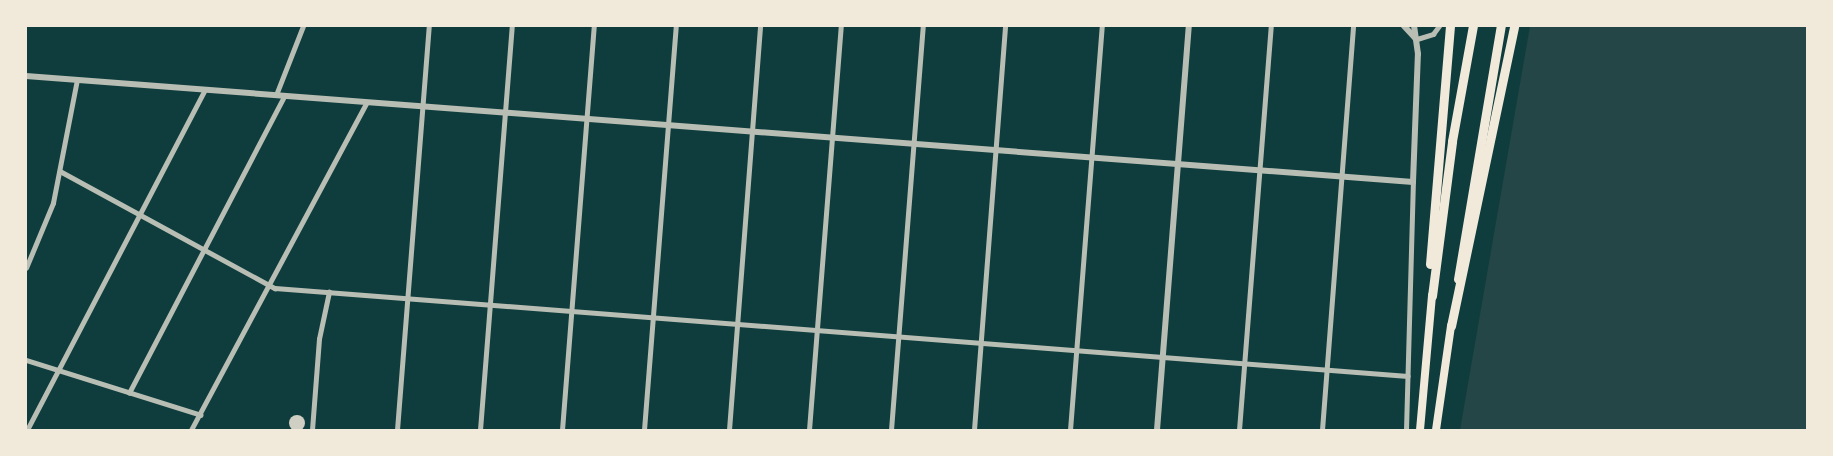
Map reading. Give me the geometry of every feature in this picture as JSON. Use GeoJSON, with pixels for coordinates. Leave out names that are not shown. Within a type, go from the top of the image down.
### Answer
{"type":"FeatureCollection","features":[{"type":"Feature","properties":{"kind":"highway"},"geometry":{"type":"LineString","coordinates":[[1432,296],[1429,279],[1450,26]]}},
{"type":"Feature","properties":{"kind":"highway"},"geometry":{"type":"LineString","coordinates":[[1432,296],[1448,174],[1473,26]]}},
{"type":"Feature","properties":{"kind":"highway"},"geometry":{"type":"LineString","coordinates":[[1451,326],[1501,26]]}},
{"type":"Feature","properties":{"kind":"highway"},"geometry":{"type":"LineString","coordinates":[[1451,326],[1514,26]]}},
{"type":"Feature","properties":{"kind":"main road"},"geometry":{"type":"LineString","coordinates":[[1420,430],[1432,296]]}},
{"type":"Feature","properties":{"kind":"main road"},"geometry":{"type":"LineString","coordinates":[[1436,430],[1451,326]]}},
{"type":"Feature","properties":{"kind":"street"},"geometry":{"type":"LineString","coordinates":[[129,393],[205,249],[280,96],[303,26]]}},
{"type":"Feature","properties":{"kind":"street"},"geometry":{"type":"LineString","coordinates":[[397,430],[429,26]]}},
{"type":"Feature","properties":{"kind":"street"},"geometry":{"type":"LineString","coordinates":[[480,430],[512,26]]}},
{"type":"Feature","properties":{"kind":"street"},"geometry":{"type":"LineString","coordinates":[[562,430],[594,26]]}},
{"type":"Feature","properties":{"kind":"street"},"geometry":{"type":"LineString","coordinates":[[644,430],[676,26]]}},
{"type":"Feature","properties":{"kind":"street"},"geometry":{"type":"LineString","coordinates":[[729,430],[760,26]]}},
{"type":"Feature","properties":{"kind":"street"},"geometry":{"type":"LineString","coordinates":[[809,430],[841,26]]}},
{"type":"Feature","properties":{"kind":"street"},"geometry":{"type":"LineString","coordinates":[[891,430],[923,26]]}},
{"type":"Feature","properties":{"kind":"street"},"geometry":{"type":"LineString","coordinates":[[974,430],[1005,26]]}},
{"type":"Feature","properties":{"kind":"street"},"geometry":{"type":"LineString","coordinates":[[1070,430],[1102,26]]}},
{"type":"Feature","properties":{"kind":"street"},"geometry":{"type":"LineString","coordinates":[[1157,430],[1189,26]]}},
{"type":"Feature","properties":{"kind":"street"},"geometry":{"type":"LineString","coordinates":[[1239,430],[1271,26]]}},
{"type":"Feature","properties":{"kind":"street"},"geometry":{"type":"LineString","coordinates":[[1322,430],[1353,26]]}},
{"type":"Feature","properties":{"kind":"street"},"geometry":{"type":"LineString","coordinates":[[1404,26],[1417,39]]}},
{"type":"Feature","properties":{"kind":"street"},"geometry":{"type":"LineString","coordinates":[[1406,430],[1417,39],[1414,26]]}},
{"type":"Feature","properties":{"kind":"street"},"geometry":{"type":"LineString","coordinates":[[1417,39],[1433,33],[1439,26]]}},
{"type":"Feature","properties":{"kind":"street"},"geometry":{"type":"LineString","coordinates":[[26,76],[1178,166],[1413,182]]}},
{"type":"Feature","properties":{"kind":"street"},"geometry":{"type":"LineString","coordinates":[[26,268],[53,203],[77,80]]}},
{"type":"Feature","properties":{"kind":"street"},"geometry":{"type":"LineString","coordinates":[[27,430],[56,370],[205,90]]}},
{"type":"Feature","properties":{"kind":"street"},"geometry":{"type":"LineString","coordinates":[[191,430],[366,103]]}},
{"type":"Feature","properties":{"kind":"street"},"geometry":{"type":"LineString","coordinates":[[60,171],[271,284],[329,292],[1408,376]]}},
{"type":"Feature","properties":{"kind":"street"},"geometry":{"type":"LineString","coordinates":[[312,430],[319,339],[329,292]]}},
{"type":"Feature","properties":{"kind":"street"},"geometry":{"type":"LineString","coordinates":[[26,360],[201,415]]}},
{"type":"Feature","properties":{"kind":"shaded area"},"geometry":{"type":"Polygon","coordinates":[[[1530,26],[1807,26],[1807,430],[1460,430],[1530,26]]]}},
{"type":"Feature","properties":{"kind":"building"},"geometry":{"type":"Polygon","coordinates":[[[297,415],[305,423],[297,431],[289,423],[297,415]]]}}]}
